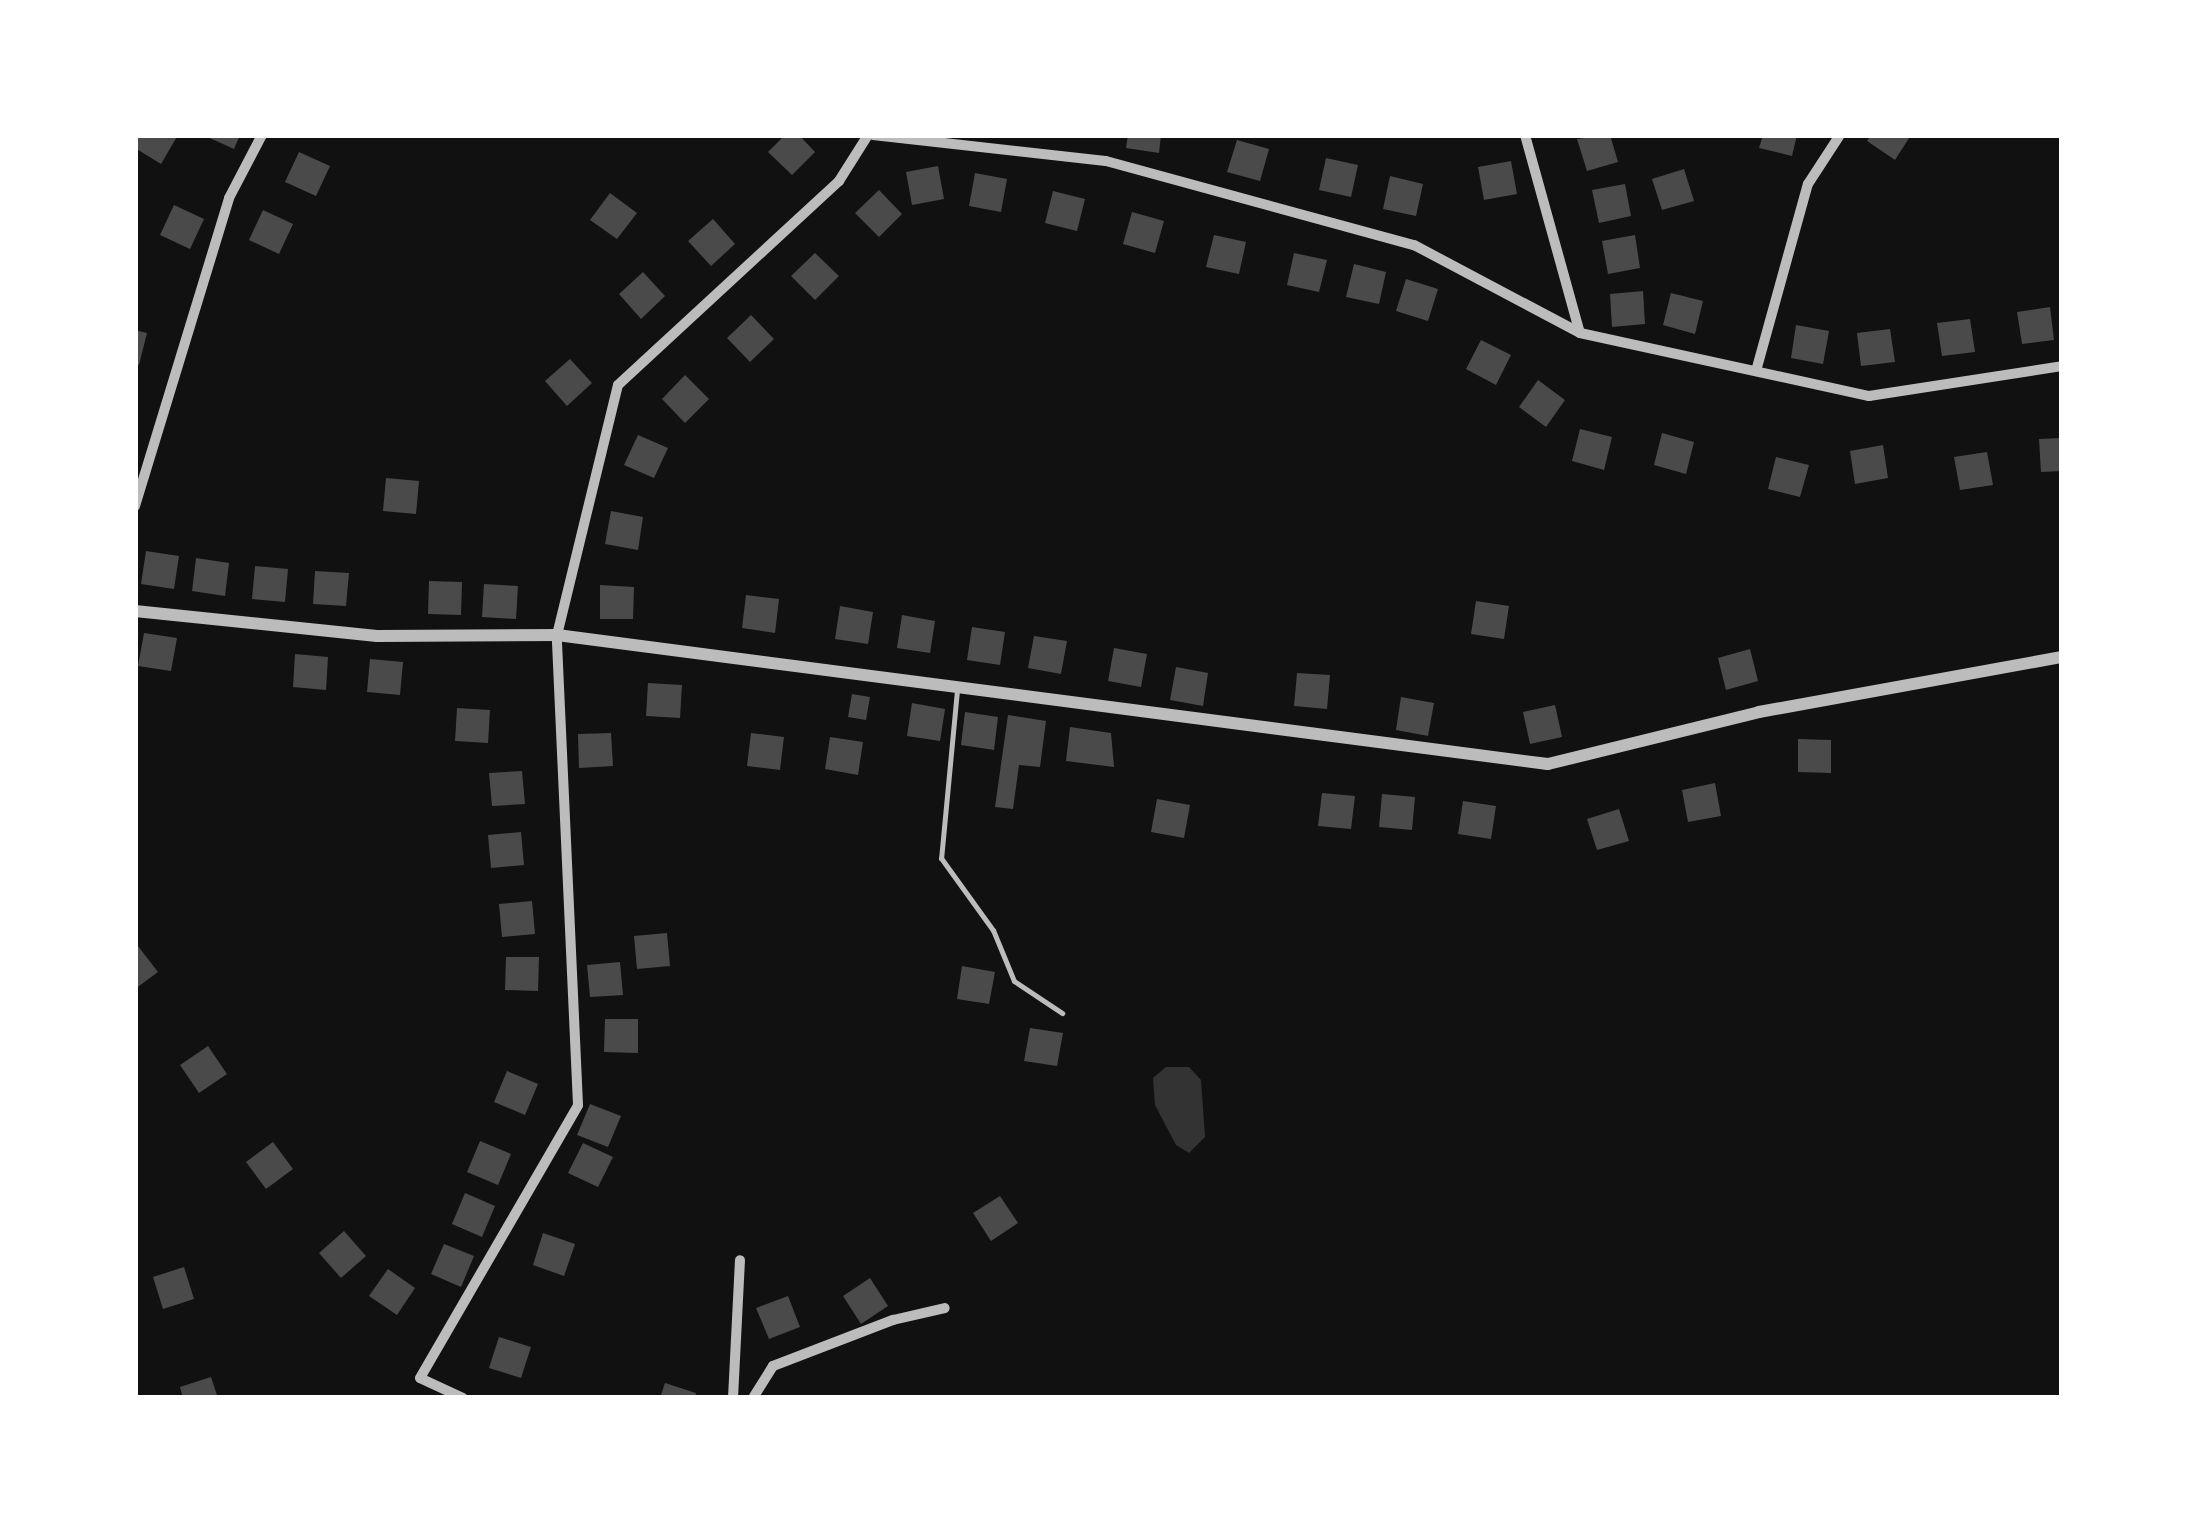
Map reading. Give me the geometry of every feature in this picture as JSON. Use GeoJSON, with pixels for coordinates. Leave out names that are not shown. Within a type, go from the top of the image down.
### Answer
{"type":"FeatureCollection","features":[{"type":"Feature","properties":{"kind":"street"},"geometry":{"type":"LineString","coordinates":[[135,506],[229,198],[262,135]]}},
{"type":"Feature","properties":{"kind":"street"},"geometry":{"type":"LineString","coordinates":[[462,1398],[420,1378],[578,1105],[557,635],[618,385],[839,182],[870,135],[1106,161],[1414,245],[1580,333],[1870,396],[2062,366]]}},
{"type":"Feature","properties":{"kind":"street"},"geometry":{"type":"LineString","coordinates":[[1526,135],[1580,333]]}},
{"type":"Feature","properties":{"kind":"street"},"geometry":{"type":"LineString","coordinates":[[1756,371],[1808,184],[1840,135]]}},
{"type":"Feature","properties":{"kind":"street"},"geometry":{"type":"LineString","coordinates":[[135,610],[378,636],[557,635],[1548,764],[1759,712],[2062,658]]}},
{"type":"Feature","properties":{"kind":"street"},"geometry":{"type":"LineString","coordinates":[[733,1398],[740,1260]]}},
{"type":"Feature","properties":{"kind":"street"},"geometry":{"type":"LineString","coordinates":[[752,1398],[773,1366],[893,1320],[945,1308]]}},
{"type":"Feature","properties":{"kind":"lane"},"geometry":{"type":"LineString","coordinates":[[958,687],[941,858],[993,930],[1014,981],[1062,1013]]}},
{"type":"Feature","properties":{"kind":"shaded area"},"geometry":{"type":"Polygon","coordinates":[[[1166,1067],[1189,1067],[1201,1080],[1205,1137],[1189,1153],[1176,1145],[1155,1105],[1153,1078],[1166,1067]]]}},
{"type":"Feature","properties":{"kind":"building"},"geometry":{"type":"Polygon","coordinates":[[[139,135],[178,135],[161,164],[135,148],[139,135]]]}},
{"type":"Feature","properties":{"kind":"building"},"geometry":{"type":"Polygon","coordinates":[[[203,135],[240,135],[234,149],[203,135]]]}},
{"type":"Feature","properties":{"kind":"building"},"geometry":{"type":"Polygon","coordinates":[[[785,135],[799,135],[815,152],[792,175],[768,152],[785,135]]]}},
{"type":"Feature","properties":{"kind":"building"},"geometry":{"type":"Polygon","coordinates":[[[1128,135],[1161,135],[1159,153],[1126,148],[1128,135]]]}},
{"type":"Feature","properties":{"kind":"building"},"geometry":{"type":"Polygon","coordinates":[[[1610,135],[1618,162],[1587,171],[1577,139],[1610,135]]]}},
{"type":"Feature","properties":{"kind":"building"},"geometry":{"type":"Polygon","coordinates":[[[1763,135],[1797,135],[1792,156],[1759,148],[1763,135]]]}},
{"type":"Feature","properties":{"kind":"building"},"geometry":{"type":"Polygon","coordinates":[[[1871,135],[1911,135],[1895,160],[1867,141],[1871,135]]]}},
{"type":"Feature","properties":{"kind":"building"},"geometry":{"type":"Polygon","coordinates":[[[1237,140],[1269,149],[1260,181],[1227,172],[1237,140]]]}},
{"type":"Feature","properties":{"kind":"building"},"geometry":{"type":"Polygon","coordinates":[[[299,152],[330,166],[316,196],[285,182],[299,152]]]}},
{"type":"Feature","properties":{"kind":"building"},"geometry":{"type":"Polygon","coordinates":[[[1326,158],[1358,165],[1351,197],[1319,190],[1326,158]]]}},
{"type":"Feature","properties":{"kind":"building"},"geometry":{"type":"Polygon","coordinates":[[[1511,161],[1517,194],[1484,200],[1478,167],[1511,161]]]}},
{"type":"Feature","properties":{"kind":"building"},"geometry":{"type":"Polygon","coordinates":[[[938,166],[944,199],[912,205],[906,172],[938,166]]]}},
{"type":"Feature","properties":{"kind":"building"},"geometry":{"type":"Polygon","coordinates":[[[1684,169],[1694,201],[1662,210],[1652,179],[1684,169]]]}},
{"type":"Feature","properties":{"kind":"building"},"geometry":{"type":"Polygon","coordinates":[[[975,173],[1007,179],[1001,212],[969,206],[975,173]]]}},
{"type":"Feature","properties":{"kind":"building"},"geometry":{"type":"Polygon","coordinates":[[[1390,176],[1423,184],[1416,216],[1383,209],[1390,176]]]}},
{"type":"Feature","properties":{"kind":"building"},"geometry":{"type":"Polygon","coordinates":[[[1625,184],[1631,216],[1599,223],[1592,190],[1625,184]]]}},
{"type":"Feature","properties":{"kind":"building"},"geometry":{"type":"Polygon","coordinates":[[[879,190],[902,214],[879,237],[855,213],[879,190]]]}},
{"type":"Feature","properties":{"kind":"building"},"geometry":{"type":"Polygon","coordinates":[[[1053,191],[1085,199],[1077,231],[1045,223],[1053,191]]]}},
{"type":"Feature","properties":{"kind":"building"},"geometry":{"type":"Polygon","coordinates":[[[610,193],[637,213],[617,239],[590,220],[610,193]]]}},
{"type":"Feature","properties":{"kind":"building"},"geometry":{"type":"Polygon","coordinates":[[[174,205],[204,219],[190,249],[160,235],[174,205]]]}},
{"type":"Feature","properties":{"kind":"building"},"geometry":{"type":"Polygon","coordinates":[[[263,210],[293,224],[279,254],[249,240],[263,210]]]}},
{"type":"Feature","properties":{"kind":"building"},"geometry":{"type":"Polygon","coordinates":[[[1132,212],[1164,221],[1155,253],[1123,244],[1132,212]]]}},
{"type":"Feature","properties":{"kind":"building"},"geometry":{"type":"Polygon","coordinates":[[[713,219],[735,244],[711,266],[688,241],[713,219]]]}},
{"type":"Feature","properties":{"kind":"building"},"geometry":{"type":"Polygon","coordinates":[[[1214,235],[1246,242],[1239,274],[1206,267],[1214,235]]]}},
{"type":"Feature","properties":{"kind":"building"},"geometry":{"type":"Polygon","coordinates":[[[1635,235],[1640,268],[1608,274],[1602,241],[1635,235]]]}},
{"type":"Feature","properties":{"kind":"building"},"geometry":{"type":"Polygon","coordinates":[[[815,253],[839,276],[815,300],[791,276],[815,253]]]}},
{"type":"Feature","properties":{"kind":"building"},"geometry":{"type":"Polygon","coordinates":[[[1294,253],[1327,260],[1319,292],[1287,285],[1294,253]]]}},
{"type":"Feature","properties":{"kind":"building"},"geometry":{"type":"Polygon","coordinates":[[[1354,264],[1386,272],[1379,304],[1346,297],[1354,264]]]}},
{"type":"Feature","properties":{"kind":"building"},"geometry":{"type":"Polygon","coordinates":[[[643,272],[665,296],[641,319],[619,294],[643,272]]]}},
{"type":"Feature","properties":{"kind":"building"},"geometry":{"type":"Polygon","coordinates":[[[1406,279],[1438,289],[1428,321],[1396,311],[1406,279]]]}},
{"type":"Feature","properties":{"kind":"building"},"geometry":{"type":"Polygon","coordinates":[[[1643,291],[1645,324],[1612,327],[1610,294],[1643,291]]]}},
{"type":"Feature","properties":{"kind":"building"},"geometry":{"type":"Polygon","coordinates":[[[1671,293],[1703,301],[1695,334],[1663,325],[1671,293]]]}},
{"type":"Feature","properties":{"kind":"building"},"geometry":{"type":"Polygon","coordinates":[[[2050,307],[2054,340],[2022,344],[2017,312],[2050,307]]]}},
{"type":"Feature","properties":{"kind":"building"},"geometry":{"type":"Polygon","coordinates":[[[751,315],[774,339],[750,362],[727,338],[751,315]]]}},
{"type":"Feature","properties":{"kind":"building"},"geometry":{"type":"Polygon","coordinates":[[[1970,319],[1975,352],[1942,356],[1937,323],[1970,319]]]}},
{"type":"Feature","properties":{"kind":"building"},"geometry":{"type":"Polygon","coordinates":[[[1796,325],[1829,331],[1823,364],[1791,358],[1796,325]]]}},
{"type":"Feature","properties":{"kind":"building"},"geometry":{"type":"Polygon","coordinates":[[[1890,329],[1895,362],[1861,366],[1857,333],[1890,329]]]}},
{"type":"Feature","properties":{"kind":"building"},"geometry":{"type":"Polygon","coordinates":[[[135,330],[147,333],[139,365],[135,364],[135,330]]]}},
{"type":"Feature","properties":{"kind":"building"},"geometry":{"type":"Polygon","coordinates":[[[1481,340],[1511,355],[1496,385],[1466,369],[1481,340]]]}},
{"type":"Feature","properties":{"kind":"building"},"geometry":{"type":"Polygon","coordinates":[[[570,359],[592,383],[567,406],[545,381],[570,359]]]}},
{"type":"Feature","properties":{"kind":"building"},"geometry":{"type":"Polygon","coordinates":[[[685,375],[709,399],[685,423],[662,399],[685,375]]]}},
{"type":"Feature","properties":{"kind":"building"},"geometry":{"type":"Polygon","coordinates":[[[1538,380],[1565,400],[1546,427],[1519,407],[1538,380]]]}},
{"type":"Feature","properties":{"kind":"building"},"geometry":{"type":"Polygon","coordinates":[[[1580,429],[1612,437],[1604,470],[1572,461],[1580,429]]]}},
{"type":"Feature","properties":{"kind":"building"},"geometry":{"type":"Polygon","coordinates":[[[1662,433],[1694,442],[1686,474],[1654,465],[1662,433]]]}},
{"type":"Feature","properties":{"kind":"building"},"geometry":{"type":"Polygon","coordinates":[[[638,435],[668,448],[654,478],[624,465],[638,435]]]}},
{"type":"Feature","properties":{"kind":"building"},"geometry":{"type":"Polygon","coordinates":[[[2062,438],[2062,471],[2041,472],[2039,439],[2062,438]]]}},
{"type":"Feature","properties":{"kind":"building"},"geometry":{"type":"Polygon","coordinates":[[[1883,445],[1888,478],[1855,484],[1850,451],[1883,445]]]}},
{"type":"Feature","properties":{"kind":"building"},"geometry":{"type":"Polygon","coordinates":[[[1987,452],[1993,485],[1960,490],[1954,457],[1987,452]]]}},
{"type":"Feature","properties":{"kind":"building"},"geometry":{"type":"Polygon","coordinates":[[[1776,457],[1809,465],[1800,497],[1768,489],[1776,457]]]}},
{"type":"Feature","properties":{"kind":"building"},"geometry":{"type":"Polygon","coordinates":[[[386,478],[419,481],[416,514],[383,511],[386,478]]]}},
{"type":"Feature","properties":{"kind":"building"},"geometry":{"type":"Polygon","coordinates":[[[611,511],[643,517],[638,550],[605,544],[611,511]]]}},
{"type":"Feature","properties":{"kind":"building"},"geometry":{"type":"Polygon","coordinates":[[[146,551],[179,556],[174,589],[141,584],[146,551]]]}},
{"type":"Feature","properties":{"kind":"building"},"geometry":{"type":"Polygon","coordinates":[[[196,558],[229,563],[225,596],[192,591],[196,558]]]}},
{"type":"Feature","properties":{"kind":"building"},"geometry":{"type":"Polygon","coordinates":[[[255,566],[288,569],[285,602],[252,599],[255,566]]]}},
{"type":"Feature","properties":{"kind":"building"},"geometry":{"type":"Polygon","coordinates":[[[315,571],[349,573],[346,606],[313,604],[315,571]]]}},
{"type":"Feature","properties":{"kind":"building"},"geometry":{"type":"Polygon","coordinates":[[[429,581],[462,582],[461,615],[428,614],[429,581]]]}},
{"type":"Feature","properties":{"kind":"building"},"geometry":{"type":"Polygon","coordinates":[[[484,584],[518,586],[516,619],[482,617],[484,584]]]}},
{"type":"Feature","properties":{"kind":"building"},"geometry":{"type":"Polygon","coordinates":[[[600,585],[634,587],[633,619],[600,619],[600,585]]]}},
{"type":"Feature","properties":{"kind":"building"},"geometry":{"type":"Polygon","coordinates":[[[746,595],[779,599],[775,633],[742,628],[746,595]]]}},
{"type":"Feature","properties":{"kind":"building"},"geometry":{"type":"Polygon","coordinates":[[[1476,601],[1509,606],[1504,639],[1471,634],[1476,601]]]}},
{"type":"Feature","properties":{"kind":"building"},"geometry":{"type":"Polygon","coordinates":[[[840,606],[873,612],[868,644],[835,639],[840,606]]]}},
{"type":"Feature","properties":{"kind":"building"},"geometry":{"type":"Polygon","coordinates":[[[902,615],[935,621],[930,653],[897,648],[902,615]]]}},
{"type":"Feature","properties":{"kind":"building"},"geometry":{"type":"Polygon","coordinates":[[[972,627],[1005,632],[1000,665],[967,660],[972,627]]]}},
{"type":"Feature","properties":{"kind":"building"},"geometry":{"type":"Polygon","coordinates":[[[144,633],[177,638],[171,671],[138,666],[144,633]]]}},
{"type":"Feature","properties":{"kind":"building"},"geometry":{"type":"Polygon","coordinates":[[[1034,636],[1067,641],[1061,674],[1028,668],[1034,636]]]}},
{"type":"Feature","properties":{"kind":"building"},"geometry":{"type":"Polygon","coordinates":[[[1114,648],[1147,654],[1141,687],[1108,681],[1114,648]]]}},
{"type":"Feature","properties":{"kind":"building"},"geometry":{"type":"Polygon","coordinates":[[[1750,649],[1758,681],[1726,690],[1718,658],[1750,649]]]}},
{"type":"Feature","properties":{"kind":"building"},"geometry":{"type":"Polygon","coordinates":[[[295,654],[328,657],[326,690],[293,687],[295,654]]]}},
{"type":"Feature","properties":{"kind":"building"},"geometry":{"type":"Polygon","coordinates":[[[370,659],[403,662],[400,695],[367,692],[370,659]]]}},
{"type":"Feature","properties":{"kind":"building"},"geometry":{"type":"Polygon","coordinates":[[[1176,667],[1208,673],[1203,706],[1170,700],[1176,667]]]}},
{"type":"Feature","properties":{"kind":"building"},"geometry":{"type":"Polygon","coordinates":[[[1297,673],[1330,675],[1327,709],[1294,706],[1297,673]]]}},
{"type":"Feature","properties":{"kind":"building"},"geometry":{"type":"Polygon","coordinates":[[[648,683],[682,685],[680,718],[646,716],[648,683]]]}},
{"type":"Feature","properties":{"kind":"building"},"geometry":{"type":"Polygon","coordinates":[[[852,694],[870,697],[866,720],[848,717],[852,694]]]}},
{"type":"Feature","properties":{"kind":"building"},"geometry":{"type":"Polygon","coordinates":[[[1401,697],[1434,703],[1428,736],[1396,730],[1401,697]]]}},
{"type":"Feature","properties":{"kind":"building"},"geometry":{"type":"Polygon","coordinates":[[[912,703],[945,709],[940,741],[907,736],[912,703]]]}},
{"type":"Feature","properties":{"kind":"building"},"geometry":{"type":"Polygon","coordinates":[[[1555,705],[1562,737],[1530,744],[1523,712],[1555,705]]]}},
{"type":"Feature","properties":{"kind":"building"},"geometry":{"type":"Polygon","coordinates":[[[457,708],[490,710],[488,743],[455,741],[457,708]]]}},
{"type":"Feature","properties":{"kind":"building"},"geometry":{"type":"Polygon","coordinates":[[[965,712],[998,717],[994,750],[961,745],[965,712]]]}},
{"type":"Feature","properties":{"kind":"building"},"geometry":{"type":"Polygon","coordinates":[[[1008,715],[1046,721],[1040,767],[1019,765],[1013,809],[995,807],[1008,715]]]}},
{"type":"Feature","properties":{"kind":"building"},"geometry":{"type":"Polygon","coordinates":[[[1070,727],[1111,733],[1114,767],[1066,761],[1070,727]]]}},
{"type":"Feature","properties":{"kind":"building"},"geometry":{"type":"Polygon","coordinates":[[[611,733],[613,766],[579,768],[578,734],[611,733]]]}},
{"type":"Feature","properties":{"kind":"building"},"geometry":{"type":"Polygon","coordinates":[[[751,733],[784,737],[780,770],[747,766],[751,733]]]}},
{"type":"Feature","properties":{"kind":"building"},"geometry":{"type":"Polygon","coordinates":[[[830,737],[863,742],[858,775],[825,769],[830,737]]]}},
{"type":"Feature","properties":{"kind":"building"},"geometry":{"type":"Polygon","coordinates":[[[1798,739],[1831,740],[1831,773],[1798,772],[1798,739]]]}},
{"type":"Feature","properties":{"kind":"building"},"geometry":{"type":"Polygon","coordinates":[[[522,771],[525,804],[492,806],[489,773],[522,771]]]}},
{"type":"Feature","properties":{"kind":"building"},"geometry":{"type":"Polygon","coordinates":[[[1715,783],[1721,816],[1688,822],[1682,790],[1715,783]]]}},
{"type":"Feature","properties":{"kind":"building"},"geometry":{"type":"Polygon","coordinates":[[[1322,793],[1355,796],[1351,829],[1318,826],[1322,793]]]}},
{"type":"Feature","properties":{"kind":"building"},"geometry":{"type":"Polygon","coordinates":[[[1382,794],[1415,797],[1412,830],[1379,827],[1382,794]]]}},
{"type":"Feature","properties":{"kind":"building"},"geometry":{"type":"Polygon","coordinates":[[[1157,799],[1190,805],[1184,838],[1151,832],[1157,799]]]}},
{"type":"Feature","properties":{"kind":"building"},"geometry":{"type":"Polygon","coordinates":[[[1463,801],[1496,806],[1491,839],[1458,834],[1463,801]]]}},
{"type":"Feature","properties":{"kind":"building"},"geometry":{"type":"Polygon","coordinates":[[[1619,809],[1629,841],[1597,850],[1587,819],[1619,809]]]}},
{"type":"Feature","properties":{"kind":"building"},"geometry":{"type":"Polygon","coordinates":[[[521,832],[524,865],[491,868],[488,835],[521,832]]]}},
{"type":"Feature","properties":{"kind":"building"},"geometry":{"type":"Polygon","coordinates":[[[532,901],[535,934],[502,937],[499,904],[532,901]]]}},
{"type":"Feature","properties":{"kind":"building"},"geometry":{"type":"Polygon","coordinates":[[[667,933],[670,966],[637,969],[634,936],[667,933]]]}},
{"type":"Feature","properties":{"kind":"building"},"geometry":{"type":"Polygon","coordinates":[[[135,947],[158,972],[135,989],[135,947]]]}},
{"type":"Feature","properties":{"kind":"building"},"geometry":{"type":"Polygon","coordinates":[[[506,957],[539,957],[538,991],[505,990],[506,957]]]}},
{"type":"Feature","properties":{"kind":"building"},"geometry":{"type":"Polygon","coordinates":[[[620,962],[623,995],[590,997],[587,965],[620,962]]]}},
{"type":"Feature","properties":{"kind":"building"},"geometry":{"type":"Polygon","coordinates":[[[962,966],[995,972],[989,1004],[957,999],[962,966]]]}},
{"type":"Feature","properties":{"kind":"building"},"geometry":{"type":"Polygon","coordinates":[[[605,1019],[638,1019],[638,1053],[604,1052],[605,1019]]]}},
{"type":"Feature","properties":{"kind":"building"},"geometry":{"type":"Polygon","coordinates":[[[1030,1028],[1063,1033],[1057,1066],[1024,1061],[1030,1028]]]}},
{"type":"Feature","properties":{"kind":"building"},"geometry":{"type":"Polygon","coordinates":[[[208,1046],[227,1074],[199,1093],[180,1065],[208,1046]]]}},
{"type":"Feature","properties":{"kind":"building"},"geometry":{"type":"Polygon","coordinates":[[[507,1071],[538,1084],[525,1115],[494,1102],[507,1071]]]}},
{"type":"Feature","properties":{"kind":"building"},"geometry":{"type":"Polygon","coordinates":[[[590,1104],[621,1116],[608,1147],[577,1135],[590,1104]]]}},
{"type":"Feature","properties":{"kind":"building"},"geometry":{"type":"Polygon","coordinates":[[[480,1141],[511,1154],[498,1185],[467,1172],[480,1141]]]}},
{"type":"Feature","properties":{"kind":"building"},"geometry":{"type":"Polygon","coordinates":[[[273,1142],[293,1169],[266,1189],[246,1162],[273,1142]]]}},
{"type":"Feature","properties":{"kind":"building"},"geometry":{"type":"Polygon","coordinates":[[[583,1143],[613,1157],[598,1187],[568,1173],[583,1143]]]}},
{"type":"Feature","properties":{"kind":"building"},"geometry":{"type":"Polygon","coordinates":[[[465,1193],[495,1206],[482,1237],[452,1224],[465,1193]]]}},
{"type":"Feature","properties":{"kind":"building"},"geometry":{"type":"Polygon","coordinates":[[[1000,1196],[1018,1223],[991,1241],[973,1213],[1000,1196]]]}},
{"type":"Feature","properties":{"kind":"building"},"geometry":{"type":"Polygon","coordinates":[[[344,1231],[366,1256],[341,1278],[319,1253],[344,1231]]]}},
{"type":"Feature","properties":{"kind":"building"},"geometry":{"type":"Polygon","coordinates":[[[543,1233],[575,1244],[564,1276],[533,1265],[543,1233]]]}},
{"type":"Feature","properties":{"kind":"building"},"geometry":{"type":"Polygon","coordinates":[[[444,1244],[474,1256],[461,1287],[431,1274],[444,1244]]]}},
{"type":"Feature","properties":{"kind":"building"},"geometry":{"type":"Polygon","coordinates":[[[184,1267],[194,1299],[163,1309],[153,1277],[184,1267]]]}},
{"type":"Feature","properties":{"kind":"building"},"geometry":{"type":"Polygon","coordinates":[[[388,1269],[415,1288],[397,1315],[369,1296],[388,1269]]]}},
{"type":"Feature","properties":{"kind":"building"},"geometry":{"type":"Polygon","coordinates":[[[870,1278],[888,1306],[861,1324],[843,1296],[870,1278]]]}},
{"type":"Feature","properties":{"kind":"building"},"geometry":{"type":"Polygon","coordinates":[[[788,1296],[800,1327],[769,1339],[756,1308],[788,1296]]]}},
{"type":"Feature","properties":{"kind":"building"},"geometry":{"type":"Polygon","coordinates":[[[499,1337],[531,1347],[521,1378],[489,1368],[499,1337]]]}},
{"type":"Feature","properties":{"kind":"building"},"geometry":{"type":"Polygon","coordinates":[[[211,1377],[218,1398],[183,1398],[180,1387],[211,1377]]]}},
{"type":"Feature","properties":{"kind":"building"},"geometry":{"type":"Polygon","coordinates":[[[665,1383],[696,1393],[695,1398],[660,1398],[665,1383]]]}}]}
